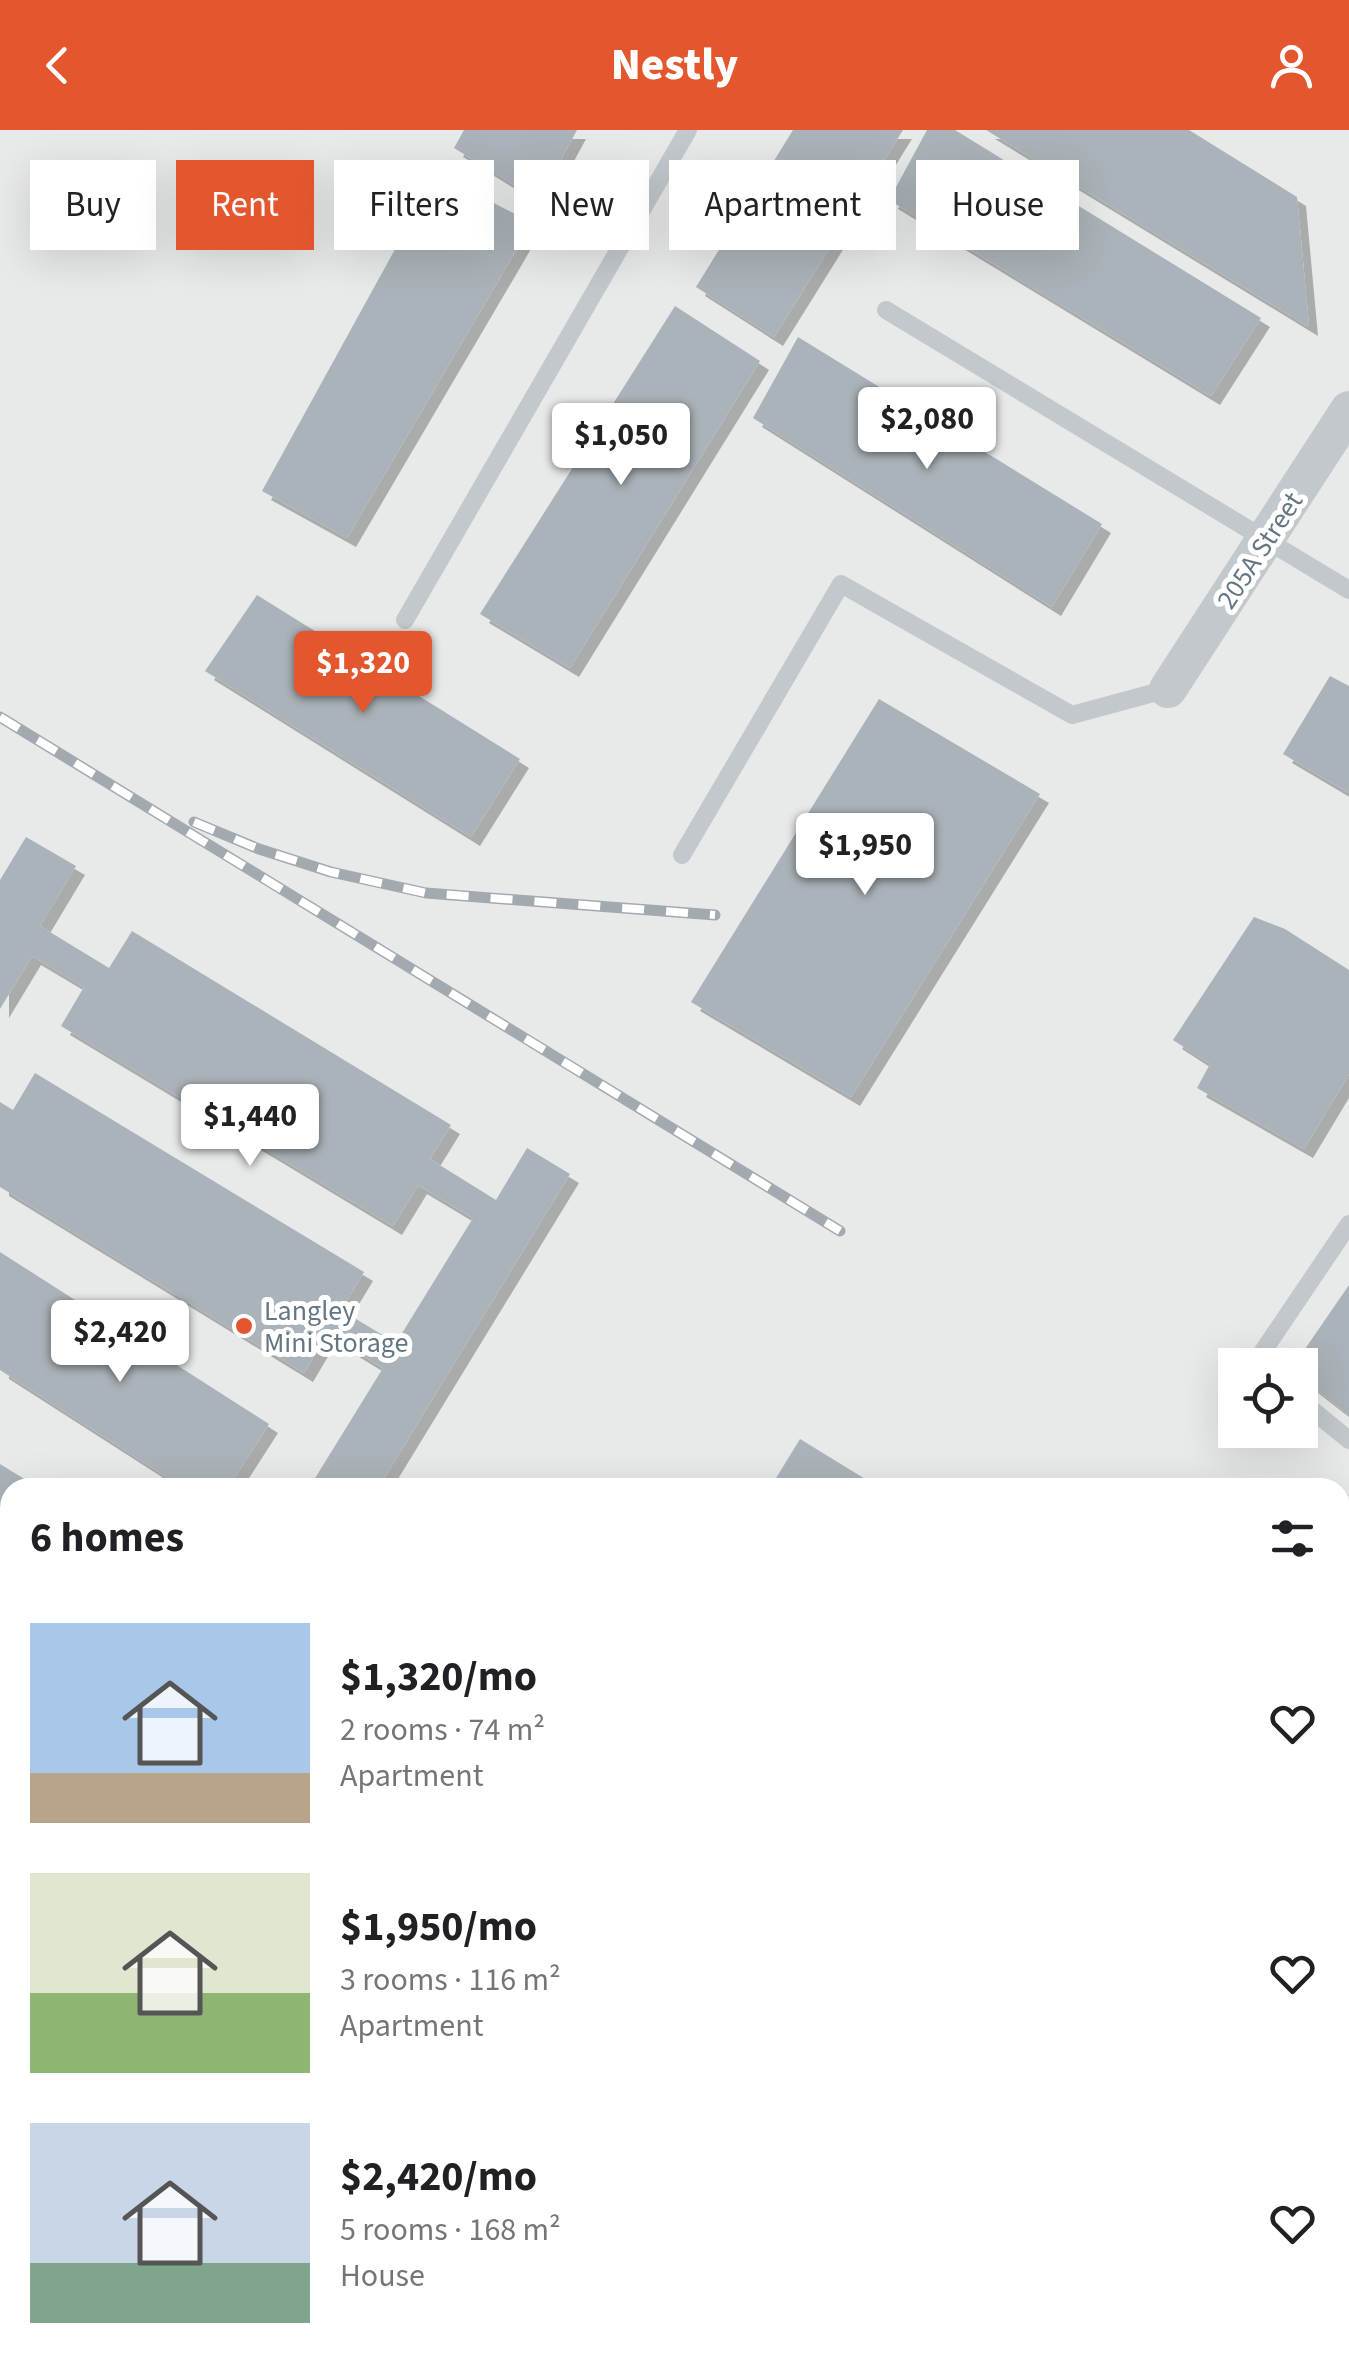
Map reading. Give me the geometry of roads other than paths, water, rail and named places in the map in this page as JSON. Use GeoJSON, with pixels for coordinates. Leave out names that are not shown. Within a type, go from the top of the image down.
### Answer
{"type":"FeatureCollection","features":[{"type":"Feature","properties":{"kind":"street","name":"205A Street"},"geometry":{"type":"LineString","coordinates":[[1168,689],[1349,410]]}},
{"type":"Feature","properties":{"kind":"lane"},"geometry":{"type":"LineString","coordinates":[[405,620],[688,130]]}},
{"type":"Feature","properties":{"kind":"lane"},"geometry":{"type":"LineString","coordinates":[[886,310],[1349,590]]}},
{"type":"Feature","properties":{"kind":"lane"},"geometry":{"type":"LineString","coordinates":[[682,855],[841,584],[1072,716],[1168,689]]}},
{"type":"Feature","properties":{"kind":"lane"},"geometry":{"type":"LineString","coordinates":[[1265,1348],[1349,1224]]}},
{"type":"Feature","properties":{"kind":"lane"},"geometry":{"type":"LineString","coordinates":[[1318,1415],[1349,1440]]}},
{"type":"Feature","properties":{"kind":"railway"},"geometry":{"type":"LineString","coordinates":[[0,717],[840,1231]]}},
{"type":"Feature","properties":{"kind":"railway"},"geometry":{"type":"LineString","coordinates":[[194,822],[259,849],[331,872],[426,893],[715,915]]}},
{"type":"Feature","properties":{"kind":"place","name":"Langley Mini Storage"},"geometry":{"type":"Point","coordinates":[244,1326]}}]}
